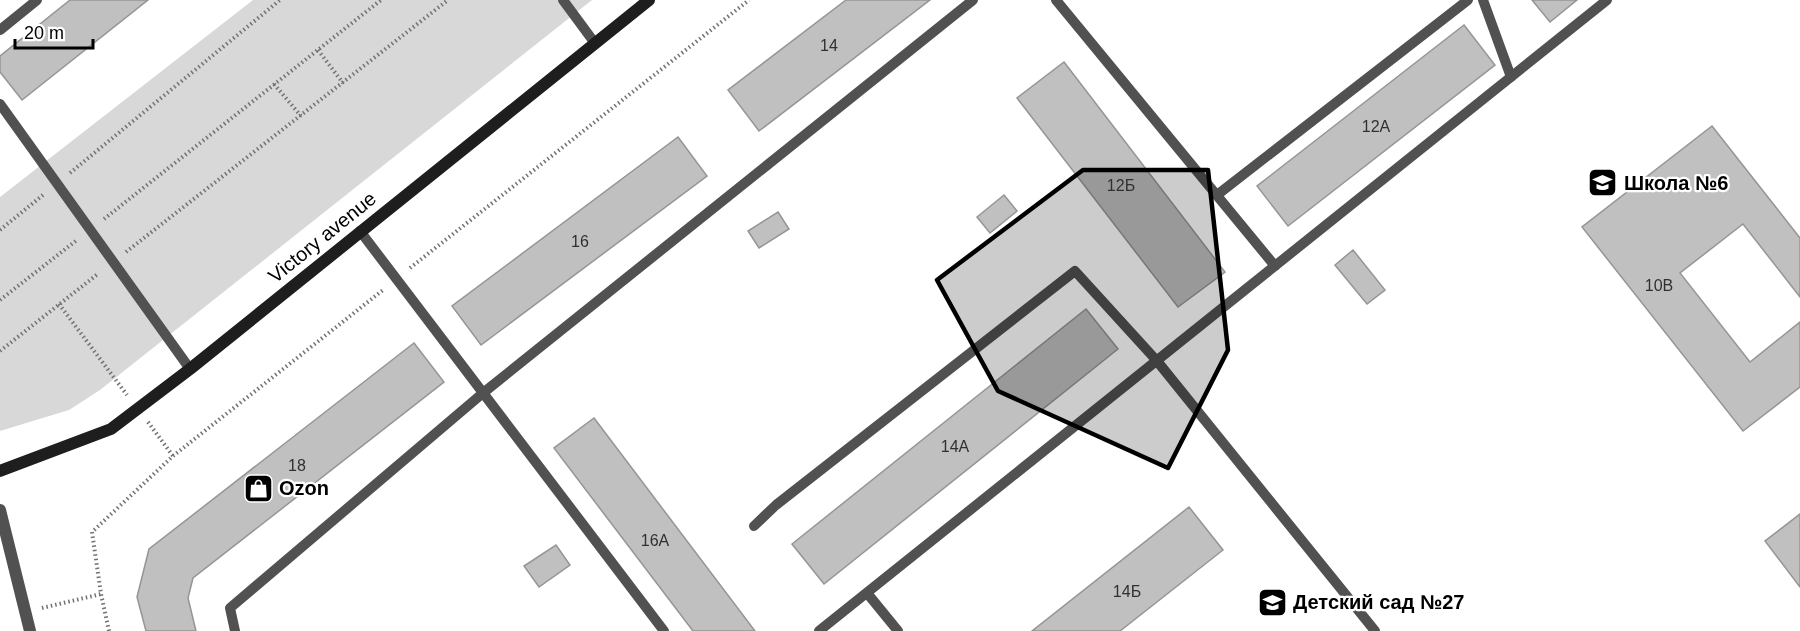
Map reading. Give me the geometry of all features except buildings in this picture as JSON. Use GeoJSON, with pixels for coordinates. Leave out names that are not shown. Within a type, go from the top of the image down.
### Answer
{"type":"FeatureCollection","features":[{"type":"Feature","properties":{"kind":"main road","name":"Victory avenue"},"geometry":{"type":"LineString","coordinates":[[0,471],[111,429],[190,369],[649,0]]}},
{"type":"Feature","properties":{"kind":"street"},"geometry":{"type":"LineString","coordinates":[[0,510],[30,631]]}},
{"type":"Feature","properties":{"kind":"lane"},"geometry":{"type":"LineString","coordinates":[[0,30],[37,0]]}},
{"type":"Feature","properties":{"kind":"lane"},"geometry":{"type":"LineString","coordinates":[[563,0],[594,42]]}},
{"type":"Feature","properties":{"kind":"lane"},"geometry":{"type":"LineString","coordinates":[[235,631],[230,608],[483,393],[973,0]]}},
{"type":"Feature","properties":{"kind":"lane"},"geometry":{"type":"LineString","coordinates":[[1056,0],[1275,266]]}},
{"type":"Feature","properties":{"kind":"lane"},"geometry":{"type":"LineString","coordinates":[[1217,195],[1468,0]]}},
{"type":"Feature","properties":{"kind":"lane"},"geometry":{"type":"LineString","coordinates":[[1483,0],[1511,77]]}},
{"type":"Feature","properties":{"kind":"lane"},"geometry":{"type":"LineString","coordinates":[[819,631],[1607,0]]}},
{"type":"Feature","properties":{"kind":"lane"},"geometry":{"type":"LineString","coordinates":[[0,104],[190,369]]}},
{"type":"Feature","properties":{"kind":"lane"},"geometry":{"type":"LineString","coordinates":[[360,231],[662,630]]}},
{"type":"Feature","properties":{"kind":"lane"},"geometry":{"type":"LineString","coordinates":[[754,526],[776,505],[1075,271],[1156,361],[1375,631]]}},
{"type":"Feature","properties":{"kind":"lane"},"geometry":{"type":"LineString","coordinates":[[867,592],[898,631]]}},
{"type":"Feature","properties":{"kind":"path"},"geometry":{"type":"LineString","coordinates":[[0,230],[280,0]]}},
{"type":"Feature","properties":{"kind":"path"},"geometry":{"type":"LineString","coordinates":[[0,300],[381,0]]}},
{"type":"Feature","properties":{"kind":"path"},"geometry":{"type":"LineString","coordinates":[[0,351],[448,0]]}},
{"type":"Feature","properties":{"kind":"path"},"geometry":{"type":"LineString","coordinates":[[109,631],[92,532],[173,456],[749,0]]}},
{"type":"Feature","properties":{"kind":"path"},"geometry":{"type":"LineString","coordinates":[[318,50],[343,82]]}},
{"type":"Feature","properties":{"kind":"path"},"geometry":{"type":"LineString","coordinates":[[274,84],[301,116]]}},
{"type":"Feature","properties":{"kind":"path"},"geometry":{"type":"LineString","coordinates":[[59,304],[173,456]]}},
{"type":"Feature","properties":{"kind":"path"},"geometry":{"type":"LineString","coordinates":[[26,612],[101,594]]}},
{"type":"Feature","properties":{"kind":"highlighted area"},"geometry":{"type":"Polygon","coordinates":[[[1083,170],[1208,170],[1228,350],[1168,468],[998,391],[937,280],[1083,170]]]}},
{"type":"Feature","properties":{"kind":"shaded area"},"geometry":{"type":"Polygon","coordinates":[[[253,0],[592,0],[100,390],[69,410],[0,431],[0,197],[253,0]]]}},
{"type":"Feature","properties":{"kind":"place","name":"Школа №6"},"geometry":{"type":"Point","coordinates":[1603,183]}},
{"type":"Feature","properties":{"kind":"place","name":"Ozon"},"geometry":{"type":"Point","coordinates":[258,488]}},
{"type":"Feature","properties":{"kind":"place","name":"Детский сад №27"},"geometry":{"type":"Point","coordinates":[1272,602]}}]}
